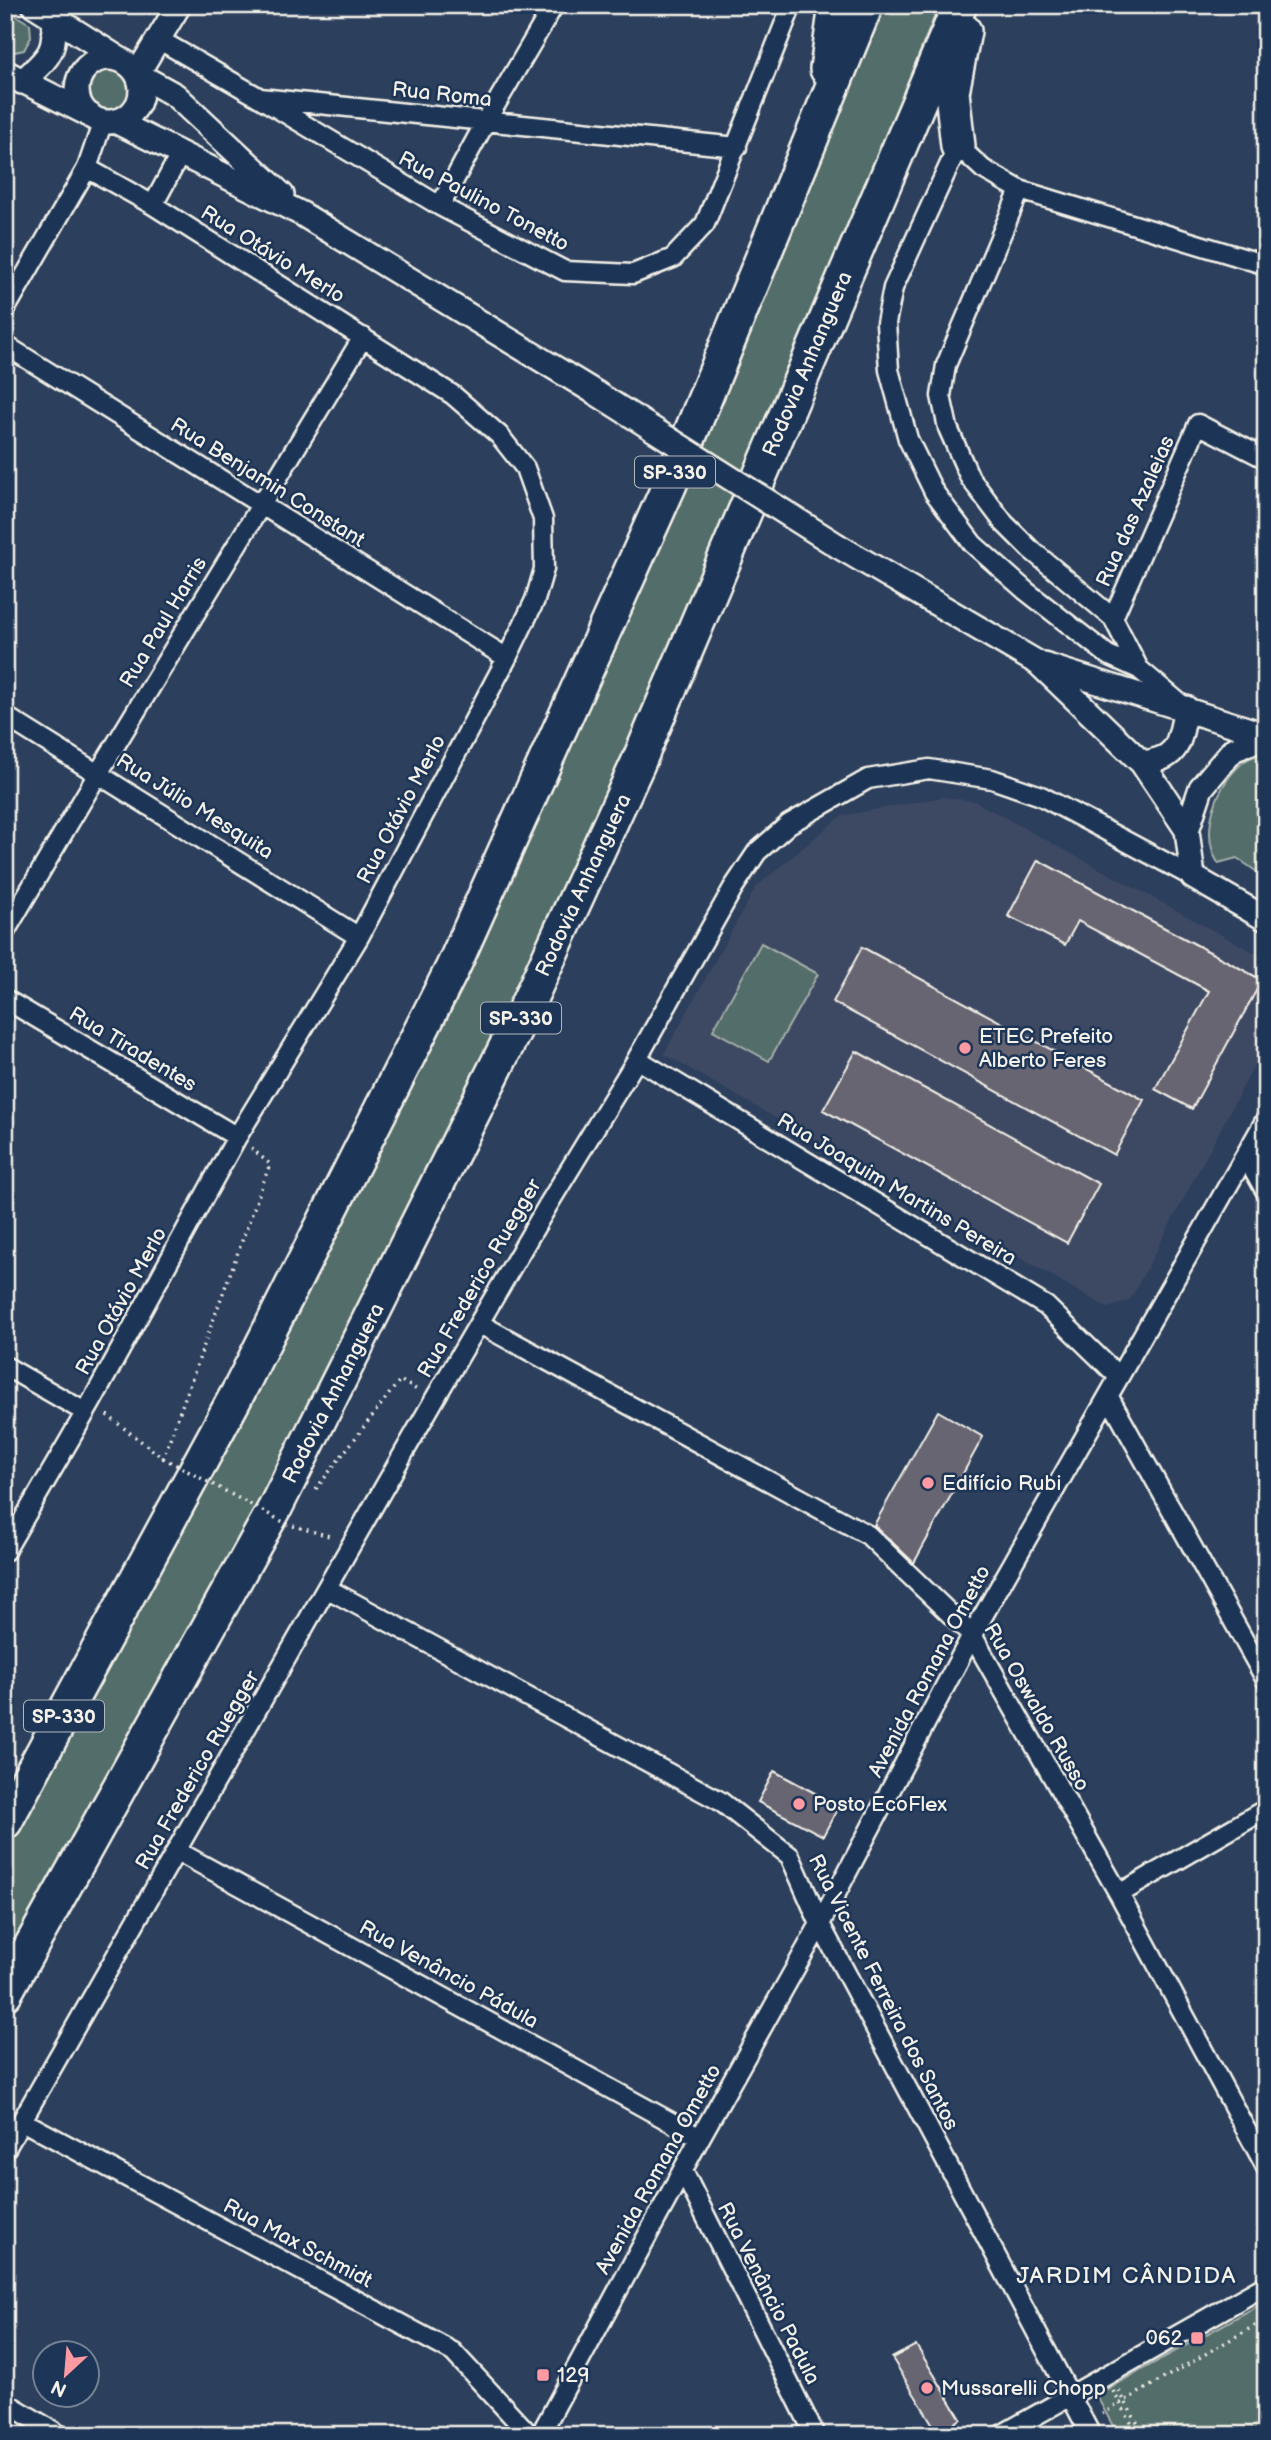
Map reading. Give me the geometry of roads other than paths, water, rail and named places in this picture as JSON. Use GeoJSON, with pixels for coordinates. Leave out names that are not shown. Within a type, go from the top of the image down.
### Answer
{"type":"FeatureCollection","features":[{"type":"Feature","properties":{"kind":"highway"},"geometry":{"type":"LineString","coordinates":[[818,129],[836,5]]}},
{"type":"Feature","properties":{"kind":"highway","name":"SP-330"},"geometry":{"type":"LineString","coordinates":[[5,1822],[241,1387],[453,967],[669,486],[818,129],[866,5]]}},
{"type":"Feature","properties":{"kind":"highway","name":"Rodovia Anhanguera"},"geometry":{"type":"LineString","coordinates":[[5,1993],[275,1508],[533,993],[638,763],[960,5]]}},
{"type":"Feature","properties":{"kind":"highway"},"geometry":{"type":"LineString","coordinates":[[958,146],[952,92],[970,5]]}},
{"type":"Feature","properties":{"kind":"street"},"geometry":{"type":"LineString","coordinates":[[129,67],[158,39],[179,5]]}},
{"type":"Feature","properties":{"kind":"street"},"geometry":{"type":"LineString","coordinates":[[440,206],[485,121],[554,5]]}},
{"type":"Feature","properties":{"kind":"street","name":"Rua Paulino Tonetto"},"geometry":{"type":"LineString","coordinates":[[260,98],[440,206],[565,271],[633,274],[673,258],[705,224],[792,5]]}},
{"type":"Feature","properties":{"kind":"street"},"geometry":{"type":"LineString","coordinates":[[43,11],[175,95],[302,214]]}},
{"type":"Feature","properties":{"kind":"street"},"geometry":{"type":"LineString","coordinates":[[14,77],[45,59],[56,42],[43,11]]}},
{"type":"Feature","properties":{"kind":"street","name":"Rua Roma"},"geometry":{"type":"LineString","coordinates":[[158,39],[260,98],[737,147]]}},
{"type":"Feature","properties":{"kind":"street"},"geometry":{"type":"LineString","coordinates":[[101,59],[129,67],[142,93],[139,104],[124,118],[103,119],[79,99],[77,89],[84,70],[101,59]]}},
{"type":"Feature","properties":{"kind":"street"},"geometry":{"type":"LineString","coordinates":[[14,77],[181,153],[302,214],[596,393],[838,546],[1038,663],[1186,708],[1266,736]]}},
{"type":"Feature","properties":{"kind":"street"},"geometry":{"type":"LineString","coordinates":[[5,310],[87,168],[103,119]]}},
{"type":"Feature","properties":{"kind":"street"},"geometry":{"type":"LineString","coordinates":[[1186,708],[1139,670],[1108,655],[1026,591],[973,544],[934,492],[908,439],[888,370],[886,323],[893,288],[958,146],[984,169],[1020,190],[1266,265]]}},
{"type":"Feature","properties":{"kind":"street"},"geometry":{"type":"LineString","coordinates":[[153,205],[181,153]]}},
{"type":"Feature","properties":{"kind":"street","name":"Rua Otávio Merlo"},"geometry":{"type":"LineString","coordinates":[[5,1550],[88,1407],[237,1137],[359,937],[507,658],[535,600],[544,569],[543,519],[525,468],[499,435],[453,395],[153,205],[87,168]]}},
{"type":"Feature","properties":{"kind":"street"},"geometry":{"type":"LineString","coordinates":[[1020,190],[946,365],[941,396],[948,428],[970,478],[1004,523],[1030,549],[1113,618],[1139,670]]}},
{"type":"Feature","properties":{"kind":"street","name":"Rua Paul Harris"},"geometry":{"type":"LineString","coordinates":[[5,932],[363,337]]}},
{"type":"Feature","properties":{"kind":"street","name":"Rua Benjamin Constant"},"geometry":{"type":"LineString","coordinates":[[5,345],[507,658]]}},
{"type":"Feature","properties":{"kind":"street","name":"Rua das Azaleias"},"geometry":{"type":"LineString","coordinates":[[1113,618],[1198,424],[1266,459]]}},
{"type":"Feature","properties":{"kind":"street"},"geometry":{"type":"LineString","coordinates":[[1038,663],[1142,763],[1186,830],[1194,877],[1266,919]]}},
{"type":"Feature","properties":{"kind":"street"},"geometry":{"type":"LineString","coordinates":[[1142,763],[1160,761],[1171,755],[1180,740],[1186,708]]}},
{"type":"Feature","properties":{"kind":"street","name":"Rua Júlio Mesquita"},"geometry":{"type":"LineString","coordinates":[[5,716],[99,772],[359,937]]}},
{"type":"Feature","properties":{"kind":"street"},"geometry":{"type":"LineString","coordinates":[[1186,830],[1201,788],[1225,759],[1233,750],[1266,736]]}},
{"type":"Feature","properties":{"kind":"street","name":"Rua Frederico Ruegger"},"geometry":{"type":"LineString","coordinates":[[5,2150],[434,1400],[637,1059],[733,888],[757,852],[789,824],[868,779],[929,769],[992,779],[1041,796],[1194,877]]}},
{"type":"Feature","properties":{"kind":"street","name":"Rua Tiradentes"},"geometry":{"type":"LineString","coordinates":[[5,999],[237,1137]]}},
{"type":"Feature","properties":{"kind":"street","name":"Rua Joaquim Martins Pereira"},"geometry":{"type":"LineString","coordinates":[[637,1059],[1046,1306],[1119,1377]]}},
{"type":"Feature","properties":{"kind":"street","name":"Avenida Romana Ometto"},"geometry":{"type":"LineString","coordinates":[[540,2435],[700,2138],[820,1924],[972,1635],[1266,1119]]}},
{"type":"Feature","properties":{"kind":"street"},"geometry":{"type":"LineString","coordinates":[[1246,1156],[1266,1192]]}},
{"type":"Feature","properties":{"kind":"street","name":"Rua Oswaldo Russo"},"geometry":{"type":"LineString","coordinates":[[480,1324],[868,1535],[972,1635],[1119,1894],[1266,2167]]}},
{"type":"Feature","properties":{"kind":"street"},"geometry":{"type":"LineString","coordinates":[[5,1366],[88,1407]]}},
{"type":"Feature","properties":{"kind":"street"},"geometry":{"type":"LineString","coordinates":[[1109,1397],[1266,1679]]}},
{"type":"Feature","properties":{"kind":"street","name":"Rua Vicente Ferreira dos Santos"},"geometry":{"type":"LineString","coordinates":[[328,1589],[720,1801],[790,1856],[820,1924],[1088,2429]]}},
{"type":"Feature","properties":{"kind":"street"},"geometry":{"type":"LineString","coordinates":[[1119,1894],[1266,1809]]}},
{"type":"Feature","properties":{"kind":"street","name":"Rua Venâncio Pádula"},"geometry":{"type":"LineString","coordinates":[[177,1851],[700,2138]]}},
{"type":"Feature","properties":{"kind":"street","name":"Rua Max Schmidt"},"geometry":{"type":"LineString","coordinates":[[22,2121],[453,2352],[530,2435]]}},
{"type":"Feature","properties":{"kind":"street","name":"Rua Venâncio Padula"},"geometry":{"type":"LineString","coordinates":[[683,2171],[815,2435]]}},
{"type":"Feature","properties":{"kind":"street"},"geometry":{"type":"LineString","coordinates":[[1001,2435],[1266,2285]]}},
{"type":"Feature","properties":{"kind":"street"},"geometry":{"type":"LineString","coordinates":[[5,2402],[60,2435]]}},
{"type":"Feature","properties":{"kind":"place","name":"ETEC Prefeito Alberto Feres"},"geometry":{"type":"Point","coordinates":[965,1048]}},
{"type":"Feature","properties":{"kind":"place","name":"Edifício Rubi"},"geometry":{"type":"Point","coordinates":[928,1483]}},
{"type":"Feature","properties":{"kind":"place","name":"Posto EcoFlex"},"geometry":{"type":"Point","coordinates":[799,1804]}},
{"type":"Feature","properties":{"kind":"place","name":"062"},"geometry":{"type":"Point","coordinates":[1197,2338]}},
{"type":"Feature","properties":{"kind":"place","name":"129"},"geometry":{"type":"Point","coordinates":[543,2375]}},
{"type":"Feature","properties":{"kind":"place","name":"Mussarelli Chopp"},"geometry":{"type":"Point","coordinates":[927,2388]}},
{"type":"Feature","properties":{"kind":"district","name":"JARDIM CÂNDIDA"},"geometry":{"type":"Point","coordinates":[1127,2275]}}]}
